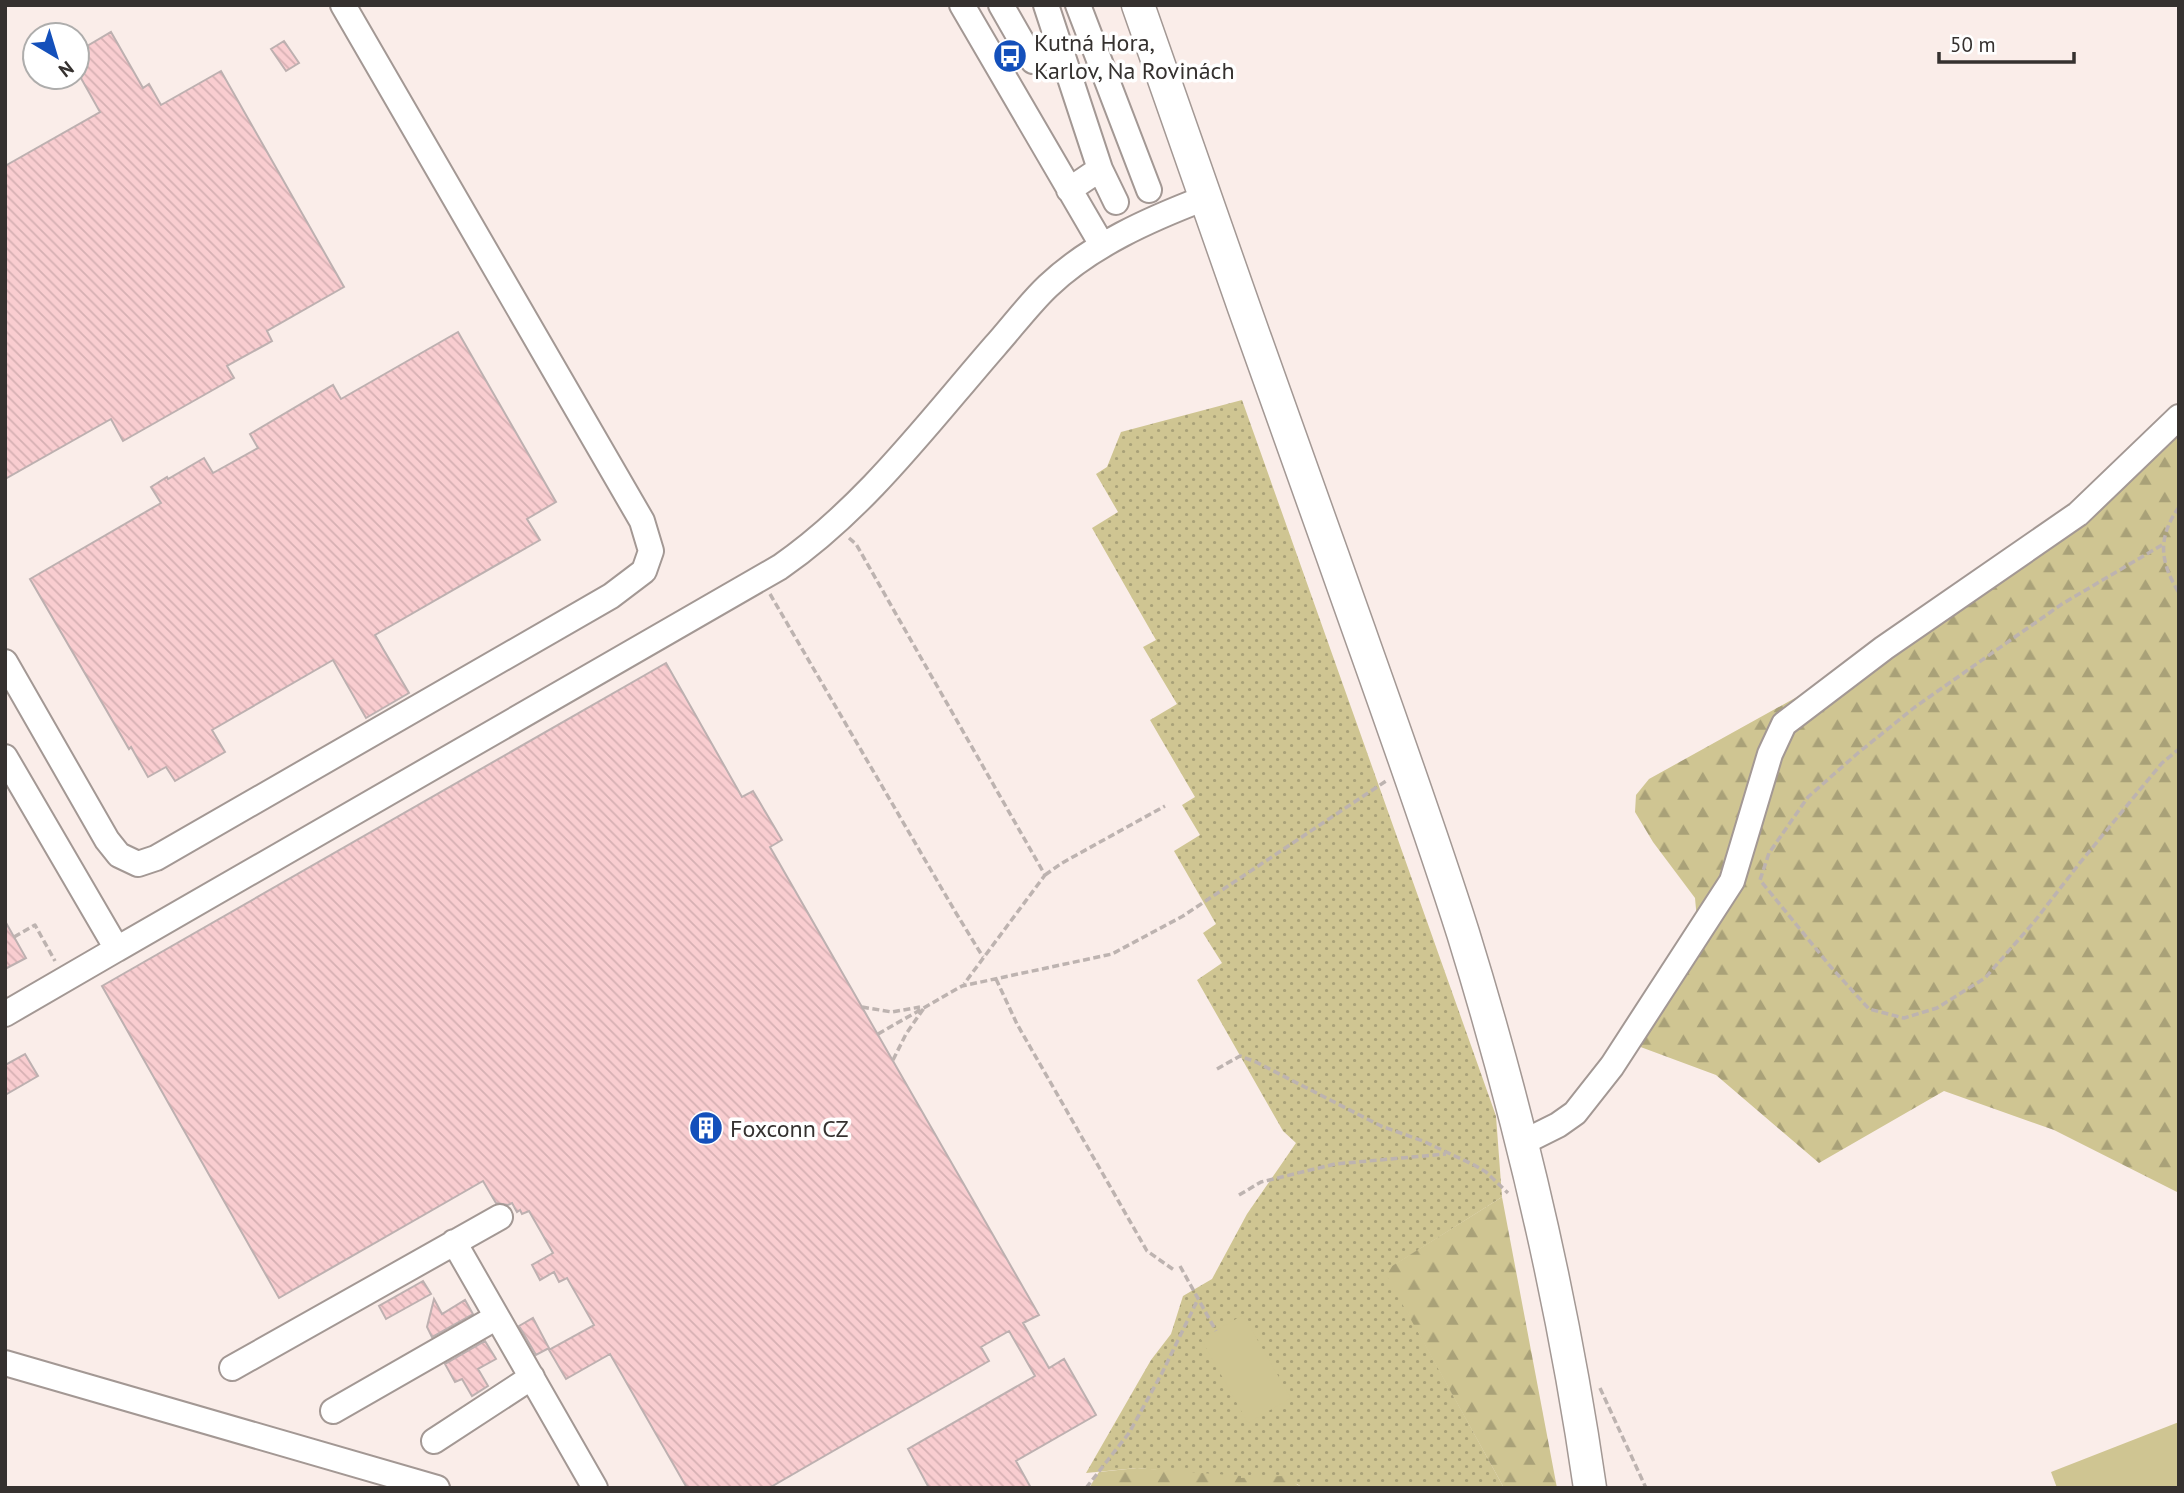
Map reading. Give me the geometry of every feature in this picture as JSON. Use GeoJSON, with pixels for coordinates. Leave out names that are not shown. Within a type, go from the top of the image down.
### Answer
{"type":"FeatureCollection","features":[{"type":"Feature","properties":{"kind":"main road"},"geometry":{"type":"LineString","coordinates":[[1139,5],[1435,848],[1491,1028],[1522,1143],[1549,1264],[1590,1488]]}},
{"type":"Feature","properties":{"kind":"street"},"geometry":{"type":"LineString","coordinates":[[5,662],[107,839],[119,855],[138,864],[156,858],[587,610],[628,585],[644,571],[651,551],[642,521],[343,5]]}},
{"type":"Feature","properties":{"kind":"street"},"geometry":{"type":"LineString","coordinates":[[962,5],[1102,245]]}},
{"type":"Feature","properties":{"kind":"street"},"geometry":{"type":"LineString","coordinates":[[1000,5],[1033,61],[1061,51]]}},
{"type":"Feature","properties":{"kind":"street"},"geometry":{"type":"LineString","coordinates":[[1045,5],[1100,169],[1116,202]]}},
{"type":"Feature","properties":{"kind":"street"},"geometry":{"type":"LineString","coordinates":[[1078,5],[1149,190]]}},
{"type":"Feature","properties":{"kind":"street"},"geometry":{"type":"LineString","coordinates":[[1069,190],[1100,169]]}},
{"type":"Feature","properties":{"kind":"street"},"geometry":{"type":"LineString","coordinates":[[5,1014],[753,584],[795,557],[875,484],[1048,285],[1102,245],[1157,216],[1205,198]]}},
{"type":"Feature","properties":{"kind":"street"},"geometry":{"type":"LineString","coordinates":[[1522,1143],[1558,1125],[1583,1104],[1612,1066],[1732,881],[1770,754],[1784,724],[1884,649],[2078,514],[2179,417]]}},
{"type":"Feature","properties":{"kind":"street"},"geometry":{"type":"LineString","coordinates":[[5,757],[117,949]]}},
{"type":"Feature","properties":{"kind":"street"},"geometry":{"type":"LineString","coordinates":[[232,1368],[500,1217]]}},
{"type":"Feature","properties":{"kind":"street"},"geometry":{"type":"LineString","coordinates":[[454,1242],[595,1488]]}},
{"type":"Feature","properties":{"kind":"street"},"geometry":{"type":"LineString","coordinates":[[333,1411],[497,1317]]}},
{"type":"Feature","properties":{"kind":"street"},"geometry":{"type":"LineString","coordinates":[[5,1363],[436,1488]]}},
{"type":"Feature","properties":{"kind":"street"},"geometry":{"type":"LineString","coordinates":[[434,1441],[532,1377]]}},
{"type":"Feature","properties":{"kind":"path"},"geometry":{"type":"LineString","coordinates":[[2179,507],[2162,545],[2167,573],[2179,593]]}},
{"type":"Feature","properties":{"kind":"path"},"geometry":{"type":"LineString","coordinates":[[844,537],[852,539],[856,544],[1045,875]]}},
{"type":"Feature","properties":{"kind":"path"},"geometry":{"type":"LineString","coordinates":[[2162,545],[2062,604],[1915,708],[1858,753],[1808,797],[1769,853],[1760,880],[1869,1009],[1904,1018],[1937,1008],[1985,978],[2034,922],[2162,763],[2179,749]]}},
{"type":"Feature","properties":{"kind":"path"},"geometry":{"type":"LineString","coordinates":[[769,591],[984,957]]}},
{"type":"Feature","properties":{"kind":"path"},"geometry":{"type":"LineString","coordinates":[[878,1034],[962,986],[1112,954],[1183,916],[1386,781]]}},
{"type":"Feature","properties":{"kind":"path"},"geometry":{"type":"LineString","coordinates":[[962,986],[1045,875],[1165,806]]}},
{"type":"Feature","properties":{"kind":"path"},"geometry":{"type":"LineString","coordinates":[[14,937],[35,925],[66,978]]}},
{"type":"Feature","properties":{"kind":"path"},"geometry":{"type":"LineString","coordinates":[[996,979],[1017,1024],[1147,1251],[1174,1270]]}},
{"type":"Feature","properties":{"kind":"path"},"geometry":{"type":"LineString","coordinates":[[862,1007],[892,1012],[925,1006]]}},
{"type":"Feature","properties":{"kind":"path"},"geometry":{"type":"LineString","coordinates":[[893,1060],[925,1006]]}},
{"type":"Feature","properties":{"kind":"path"},"geometry":{"type":"LineString","coordinates":[[1217,1069],[1240,1056],[1381,1126],[1423,1142],[1486,1172],[1513,1198]]}},
{"type":"Feature","properties":{"kind":"path"},"geometry":{"type":"LineString","coordinates":[[1239,1195],[1261,1182],[1335,1164],[1440,1153],[1451,1155]]}},
{"type":"Feature","properties":{"kind":"path"},"geometry":{"type":"LineString","coordinates":[[1180,1266],[1216,1331]]}},
{"type":"Feature","properties":{"kind":"path"},"geometry":{"type":"LineString","coordinates":[[1086,1488],[1129,1433],[1198,1299]]}},
{"type":"Feature","properties":{"kind":"path"},"geometry":{"type":"LineString","coordinates":[[1597,1380],[1646,1488]]}},
{"type":"Feature","properties":{"kind":"green space"},"geometry":{"type":"Polygon","coordinates":[[[1242,400],[1496,1116],[1502,1197],[1385,1271],[1504,1488],[1303,1488],[1297,1484],[1137,1468],[1086,1473],[1151,1360],[1171,1334],[1183,1296],[1212,1279],[1247,1214],[1296,1143],[1283,1131],[1197,980],[1222,963],[1203,933],[1216,924],[1174,851],[1200,835],[1182,805],[1195,797],[1150,720],[1177,704],[1143,647],[1156,640],[1092,528],[1118,512],[1096,474],[1107,467],[1121,432],[1242,400]]]}},
{"type":"Feature","properties":{"kind":"green space"},"geometry":{"type":"Polygon","coordinates":[[[2179,406],[2179,1193],[2054,1130],[1944,1091],[1819,1163],[1716,1075],[1619,1039],[1697,920],[1695,898],[1653,842],[1635,812],[1636,795],[1649,779],[1822,683],[1877,646],[2106,479],[2179,406]]]}},
{"type":"Feature","properties":{"kind":"green space"},"geometry":{"type":"Polygon","coordinates":[[[1502,1197],[1557,1488],[1504,1488],[1384,1271],[1502,1197]]]}},
{"type":"Feature","properties":{"kind":"green space"},"geometry":{"type":"Polygon","coordinates":[[[1243,1315],[1291,1398],[1248,1423],[1201,1339],[1243,1315]]]}},
{"type":"Feature","properties":{"kind":"green space"},"geometry":{"type":"Polygon","coordinates":[[[2179,1422],[2179,1488],[2057,1488],[2051,1472],[2179,1422]]]}},
{"type":"Feature","properties":{"kind":"green space"},"geometry":{"type":"Polygon","coordinates":[[[1137,1468],[1241,1478],[1283,1476],[1303,1488],[1089,1488],[1099,1472],[1137,1468]]]}},
{"type":"Feature","properties":{"kind":"building"},"geometry":{"type":"Polygon","coordinates":[[[111,32],[143,88],[149,84],[161,105],[221,71],[344,287],[267,331],[272,341],[227,366],[234,378],[123,441],[111,419],[5,479],[5,166],[100,112],[88,91],[91,91],[91,44],[111,32]]]}},
{"type":"Feature","properties":{"kind":"building"},"geometry":{"type":"Polygon","coordinates":[[[284,41],[299,63],[286,71],[271,49],[284,41]]]}},
{"type":"Feature","properties":{"kind":"building"},"geometry":{"type":"Polygon","coordinates":[[[458,332],[556,502],[527,519],[540,540],[375,635],[409,693],[366,718],[333,660],[212,730],[225,752],[175,781],[166,767],[148,777],[30,579],[161,503],[151,487],[167,477],[168,479],[204,458],[213,473],[258,448],[250,434],[333,385],[341,399],[458,332]]]}},
{"type":"Feature","properties":{"kind":"building"},"geometry":{"type":"Polygon","coordinates":[[[666,663],[742,797],[753,791],[782,840],[770,847],[1039,1315],[1023,1323],[1049,1368],[1064,1359],[1096,1415],[1016,1461],[1031,1488],[929,1488],[908,1449],[1035,1376],[1009,1331],[981,1347],[989,1361],[769,1488],[687,1488],[610,1354],[566,1379],[549,1350],[594,1325],[567,1278],[559,1282],[554,1272],[540,1280],[532,1265],[553,1253],[529,1211],[522,1214],[520,1210],[517,1212],[512,1203],[496,1203],[483,1181],[279,1298],[102,986],[666,663]]]}},
{"type":"Feature","properties":{"kind":"building"},"geometry":{"type":"Polygon","coordinates":[[[5,921],[26,958],[5,969],[5,921]]]}},
{"type":"Feature","properties":{"kind":"building"},"geometry":{"type":"Polygon","coordinates":[[[25,1054],[38,1076],[5,1095],[5,1065],[25,1054]]]}},
{"type":"Feature","properties":{"kind":"building"},"geometry":{"type":"Polygon","coordinates":[[[423,1281],[431,1294],[386,1319],[379,1306],[423,1281]]]}},
{"type":"Feature","properties":{"kind":"building"},"geometry":{"type":"Polygon","coordinates":[[[434,1299],[442,1314],[465,1300],[473,1314],[432,1337],[427,1327],[434,1299]]]}},
{"type":"Feature","properties":{"kind":"building"},"geometry":{"type":"Polygon","coordinates":[[[533,1318],[549,1348],[536,1355],[519,1326],[533,1318]]]}},
{"type":"Feature","properties":{"kind":"building"},"geometry":{"type":"Polygon","coordinates":[[[485,1341],[496,1359],[478,1369],[488,1386],[472,1396],[462,1379],[455,1382],[445,1364],[485,1341]]]}},
{"type":"Feature","properties":{"kind":"place","name":"Kutná Hora, Karlov, Na Rovinách"},"geometry":{"type":"Point","coordinates":[1010,56]}},
{"type":"Feature","properties":{"kind":"place","name":"Foxconn CZ"},"geometry":{"type":"Point","coordinates":[706,1128]}}]}
